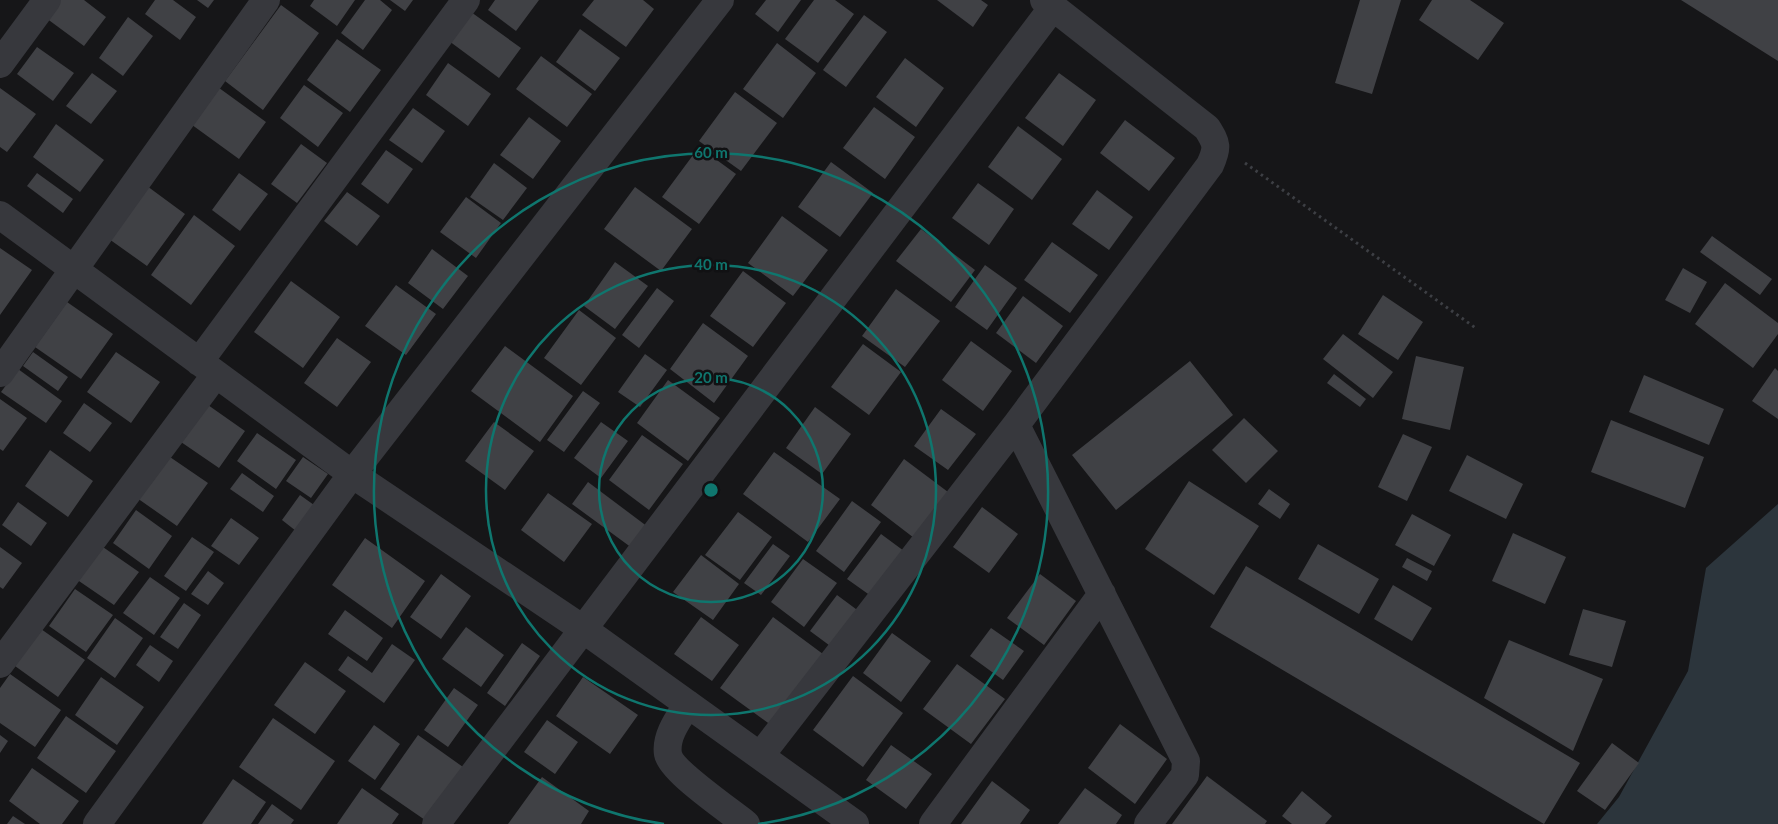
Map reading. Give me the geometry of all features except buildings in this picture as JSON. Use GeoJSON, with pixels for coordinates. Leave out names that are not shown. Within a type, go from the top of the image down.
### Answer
{"type":"FeatureCollection","features":[{"type":"Feature","properties":{"kind":"street"},"geometry":{"type":"LineString","coordinates":[[0,64],[47,0]]}},
{"type":"Feature","properties":{"kind":"street"},"geometry":{"type":"LineString","coordinates":[[0,374],[266,0]]}},
{"type":"Feature","properties":{"kind":"street"},"geometry":{"type":"LineString","coordinates":[[0,664],[466,0]]}},
{"type":"Feature","properties":{"kind":"street"},"geometry":{"type":"LineString","coordinates":[[97,824],[352,474],[720,0]]}},
{"type":"Feature","properties":{"kind":"street"},"geometry":{"type":"LineString","coordinates":[[436,824],[1048,4],[1207,128],[1216,142],[1215,154],[1210,165],[1016,425],[760,756]]}},
{"type":"Feature","properties":{"kind":"street"},"geometry":{"type":"LineString","coordinates":[[0,215],[352,474],[583,629],[855,824]]}},
{"type":"Feature","properties":{"kind":"street"},"geometry":{"type":"LineString","coordinates":[[1016,425],[1186,760],[1185,775],[1148,824]]}},
{"type":"Feature","properties":{"kind":"street"},"geometry":{"type":"LineString","coordinates":[[933,824],[1102,594]]}},
{"type":"Feature","properties":{"kind":"street"},"geometry":{"type":"LineString","coordinates":[[688,704],[669,737],[668,755],[677,770],[746,824]]}},
{"type":"Feature","properties":{"kind":"path"},"geometry":{"type":"LineString","coordinates":[[1216,142],[1477,329]]}},
{"type":"Feature","properties":{"kind":"shaded area"},"geometry":{"type":"Polygon","coordinates":[[[1778,504],[1778,824],[1597,824],[1619,797],[1688,671],[1706,568],[1778,504]]]}}]}
